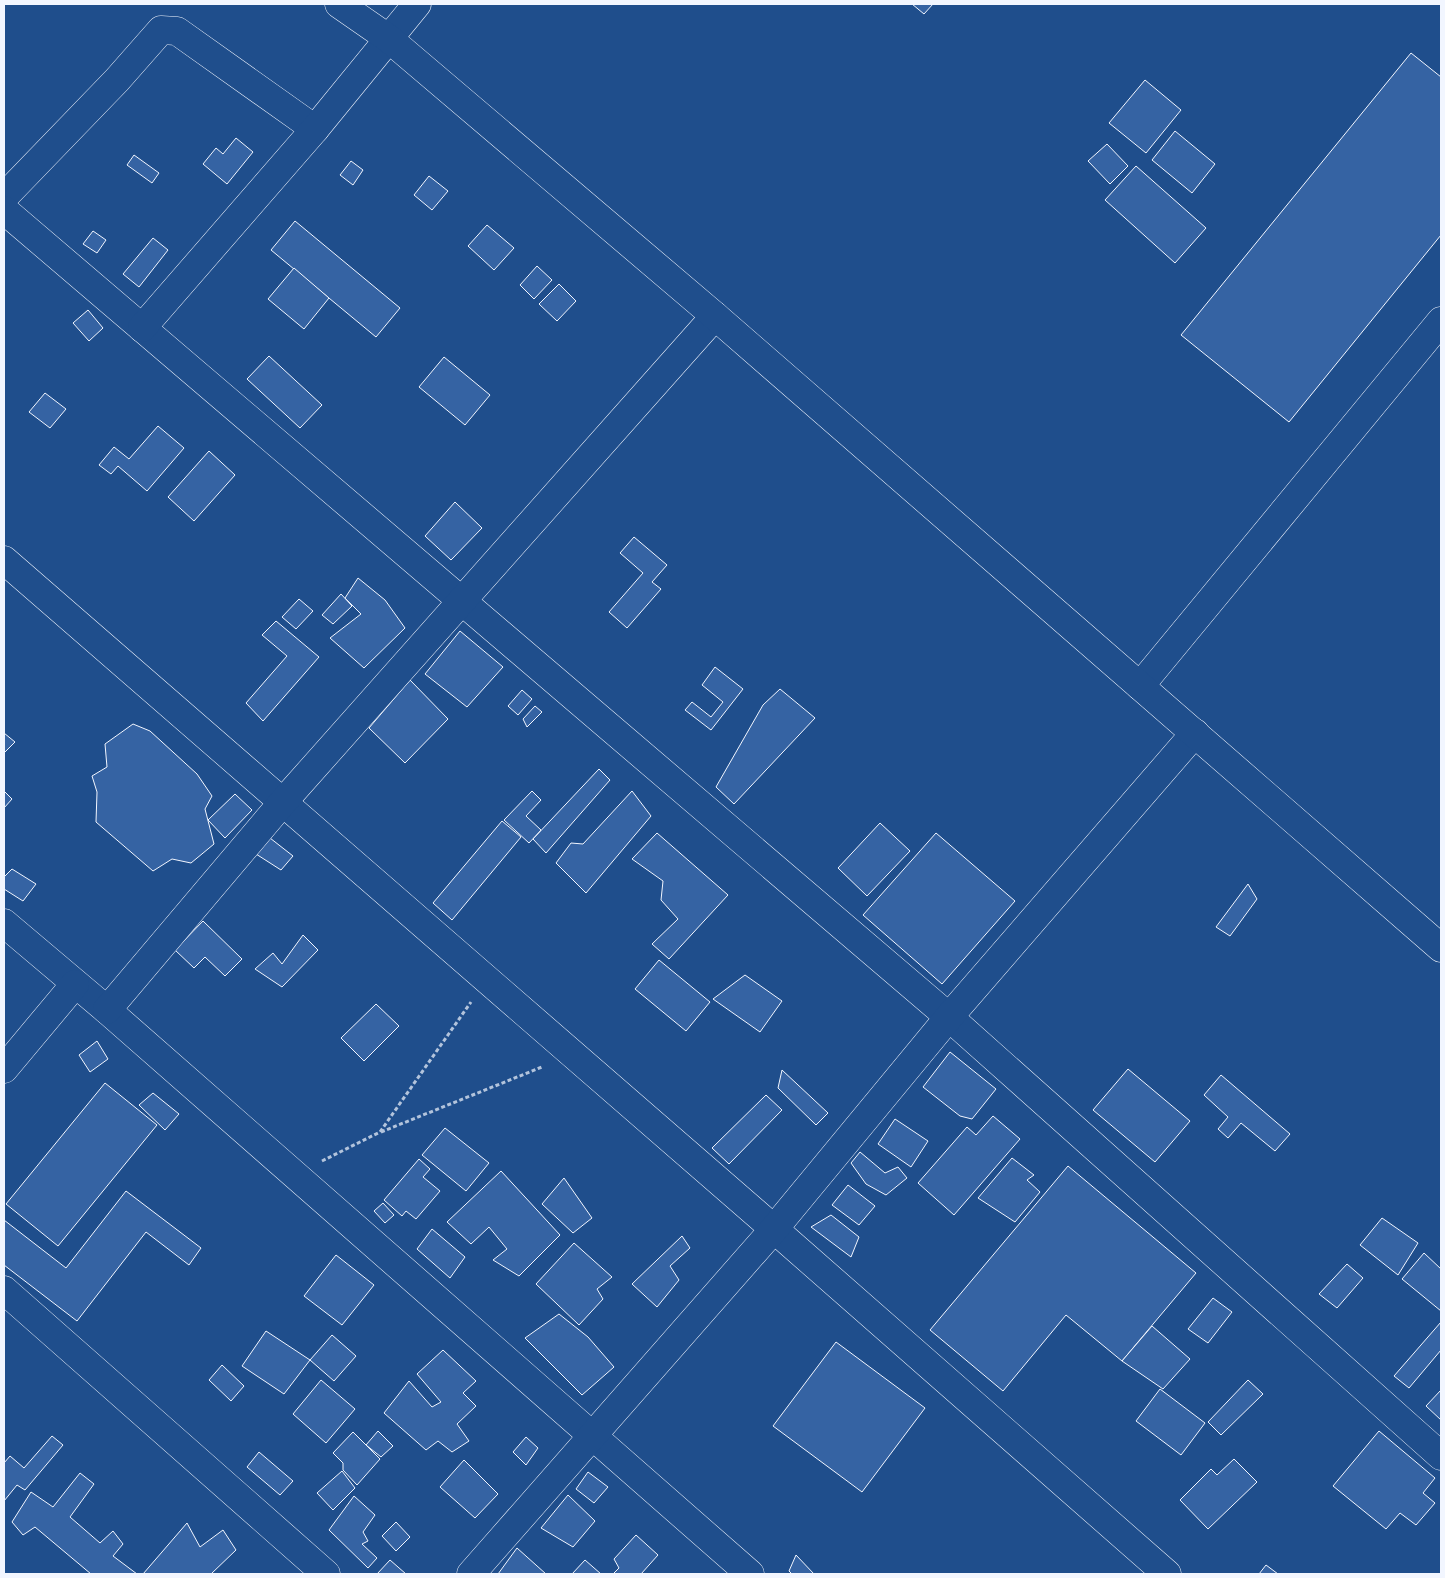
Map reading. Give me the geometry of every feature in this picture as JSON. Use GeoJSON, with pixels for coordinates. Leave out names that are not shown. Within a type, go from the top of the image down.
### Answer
{"type":"FeatureCollection","features":[{"type":"Feature","properties":{"kind":"street"},"geometry":{"type":"LineString","coordinates":[[339,4],[388,38],[715,316],[1441,948]]}},
{"type":"Feature","properties":{"kind":"street"},"geometry":{"type":"LineString","coordinates":[[142,328],[316,129],[417,4]]}},
{"type":"Feature","properties":{"kind":"street"},"geometry":{"type":"LineString","coordinates":[[4,198],[117,80],[161,30],[176,31],[316,129]]}},
{"type":"Feature","properties":{"kind":"street"},"geometry":{"type":"LineString","coordinates":[[4,210],[949,1017],[1441,1456]]}},
{"type":"Feature","properties":{"kind":"street"},"geometry":{"type":"LineString","coordinates":[[107,1010],[283,802],[715,316]]}},
{"type":"Feature","properties":{"kind":"street"},"geometry":{"type":"LineString","coordinates":[[1140,686],[1441,320]]}},
{"type":"Feature","properties":{"kind":"street"},"geometry":{"type":"LineString","coordinates":[[4,560],[774,1229],[1167,1574]]}},
{"type":"Feature","properties":{"kind":"street"},"geometry":{"type":"LineString","coordinates":[[471,1574],[774,1229],[949,1017],[1195,733]]}},
{"type":"Feature","properties":{"kind":"street"},"geometry":{"type":"LineString","coordinates":[[4,924],[107,1010],[750,1574]]}},
{"type":"Feature","properties":{"kind":"street"},"geometry":{"type":"LineString","coordinates":[[4,1068],[75,984]]}},
{"type":"Feature","properties":{"kind":"street"},"geometry":{"type":"LineString","coordinates":[[4,1290],[326,1574]]}},
{"type":"Feature","properties":{"kind":"path"},"geometry":{"type":"LineString","coordinates":[[380,1132],[487,979]]}},
{"type":"Feature","properties":{"kind":"path"},"geometry":{"type":"LineString","coordinates":[[295,1175],[380,1132],[573,1055]]}},
{"type":"Feature","properties":{"kind":"building"},"geometry":{"type":"Polygon","coordinates":[[[912,4],[933,4],[924,14],[912,4]]]}},
{"type":"Feature","properties":{"kind":"building"},"geometry":{"type":"Polygon","coordinates":[[[1411,53],[1441,77],[1441,235],[1289,422],[1181,335],[1411,53]]]}},
{"type":"Feature","properties":{"kind":"building"},"geometry":{"type":"Polygon","coordinates":[[[1145,80],[1181,110],[1146,153],[1109,123],[1145,80]]]}},
{"type":"Feature","properties":{"kind":"building"},"geometry":{"type":"Polygon","coordinates":[[[1175,131],[1215,164],[1192,193],[1152,160],[1175,131]]]}},
{"type":"Feature","properties":{"kind":"building"},"geometry":{"type":"Polygon","coordinates":[[[236,138],[253,152],[227,184],[203,164],[216,148],[223,154],[236,138]]]}},
{"type":"Feature","properties":{"kind":"building"},"geometry":{"type":"Polygon","coordinates":[[[1107,144],[1128,166],[1110,184],[1088,161],[1107,144]]]}},
{"type":"Feature","properties":{"kind":"building"},"geometry":{"type":"Polygon","coordinates":[[[134,155],[159,173],[152,183],[127,165],[134,155]]]}},
{"type":"Feature","properties":{"kind":"building"},"geometry":{"type":"Polygon","coordinates":[[[351,161],[363,170],[353,185],[340,175],[351,161]]]}},
{"type":"Feature","properties":{"kind":"building"},"geometry":{"type":"Polygon","coordinates":[[[1136,166],[1206,228],[1175,263],[1105,200],[1136,166]]]}},
{"type":"Feature","properties":{"kind":"building"},"geometry":{"type":"Polygon","coordinates":[[[429,176],[448,191],[432,210],[414,195],[429,176]]]}},
{"type":"Feature","properties":{"kind":"building"},"geometry":{"type":"Polygon","coordinates":[[[295,221],[400,308],[376,337],[271,250],[295,221]]]}},
{"type":"Feature","properties":{"kind":"building"},"geometry":{"type":"Polygon","coordinates":[[[487,225],[514,248],[494,270],[468,246],[487,225]]]}},
{"type":"Feature","properties":{"kind":"building"},"geometry":{"type":"Polygon","coordinates":[[[93,231],[106,240],[97,253],[83,244],[93,231]]]}},
{"type":"Feature","properties":{"kind":"building"},"geometry":{"type":"Polygon","coordinates":[[[153,238],[168,250],[139,287],[123,274],[153,238]]]}},
{"type":"Feature","properties":{"kind":"building"},"geometry":{"type":"Polygon","coordinates":[[[537,266],[552,280],[534,299],[520,285],[537,266]]]}},
{"type":"Feature","properties":{"kind":"building"},"geometry":{"type":"Polygon","coordinates":[[[294,268],[329,298],[304,329],[268,299],[294,268]]]}},
{"type":"Feature","properties":{"kind":"building"},"geometry":{"type":"Polygon","coordinates":[[[559,284],[576,301],[557,321],[539,304],[559,284]]]}},
{"type":"Feature","properties":{"kind":"building"},"geometry":{"type":"Polygon","coordinates":[[[88,310],[103,328],[89,341],[73,323],[88,310]]]}},
{"type":"Feature","properties":{"kind":"building"},"geometry":{"type":"Polygon","coordinates":[[[269,356],[322,405],[300,428],[247,379],[269,356]]]}},
{"type":"Feature","properties":{"kind":"building"},"geometry":{"type":"Polygon","coordinates":[[[444,357],[490,395],[465,425],[419,387],[444,357]]]}},
{"type":"Feature","properties":{"kind":"building"},"geometry":{"type":"Polygon","coordinates":[[[45,393],[66,409],[50,428],[29,412],[45,393]]]}},
{"type":"Feature","properties":{"kind":"building"},"geometry":{"type":"Polygon","coordinates":[[[158,426],[184,448],[147,491],[118,466],[111,474],[99,465],[114,447],[129,459],[158,426]]]}},
{"type":"Feature","properties":{"kind":"building"},"geometry":{"type":"Polygon","coordinates":[[[209,451],[235,475],[194,521],[168,497],[209,451]]]}},
{"type":"Feature","properties":{"kind":"building"},"geometry":{"type":"Polygon","coordinates":[[[455,502],[482,528],[451,560],[425,536],[455,502]]]}},
{"type":"Feature","properties":{"kind":"building"},"geometry":{"type":"Polygon","coordinates":[[[634,537],[667,565],[652,582],[661,589],[627,628],[609,612],[643,573],[620,553],[634,537]]]}},
{"type":"Feature","properties":{"kind":"building"},"geometry":{"type":"Polygon","coordinates":[[[358,578],[385,600],[405,628],[364,668],[330,638],[361,614],[345,598],[358,578]]]}},
{"type":"Feature","properties":{"kind":"building"},"geometry":{"type":"Polygon","coordinates":[[[341,594],[352,606],[333,624],[322,615],[341,594]]]}},
{"type":"Feature","properties":{"kind":"building"},"geometry":{"type":"Polygon","coordinates":[[[299,599],[313,611],[296,629],[282,617],[299,599]]]}},
{"type":"Feature","properties":{"kind":"building"},"geometry":{"type":"Polygon","coordinates":[[[276,621],[319,657],[263,721],[246,703],[287,656],[262,635],[276,621]]]}},
{"type":"Feature","properties":{"kind":"building"},"geometry":{"type":"Polygon","coordinates":[[[460,631],[503,667],[467,707],[425,674],[460,631]]]}},
{"type":"Feature","properties":{"kind":"building"},"geometry":{"type":"Polygon","coordinates":[[[715,667],[743,689],[711,730],[685,710],[692,702],[711,717],[723,702],[702,685],[715,667]]]}},
{"type":"Feature","properties":{"kind":"building"},"geometry":{"type":"Polygon","coordinates":[[[410,680],[448,719],[405,763],[369,728],[410,680]]]}},
{"type":"Feature","properties":{"kind":"building"},"geometry":{"type":"Polygon","coordinates":[[[780,689],[815,718],[734,804],[716,787],[763,705],[780,689]]]}},
{"type":"Feature","properties":{"kind":"building"},"geometry":{"type":"Polygon","coordinates":[[[522,690],[532,699],[518,715],[508,706],[522,690]]]}},
{"type":"Feature","properties":{"kind":"building"},"geometry":{"type":"Polygon","coordinates":[[[535,706],[542,712],[527,727],[523,719],[535,706]]]}},
{"type":"Feature","properties":{"kind":"building"},"geometry":{"type":"Polygon","coordinates":[[[133,724],[150,731],[197,774],[212,796],[205,809],[214,844],[191,863],[172,859],[153,871],[96,822],[97,792],[92,776],[107,767],[105,744],[133,724]]]}},
{"type":"Feature","properties":{"kind":"building"},"geometry":{"type":"Polygon","coordinates":[[[4,733],[15,742],[4,753],[4,733]]]}},
{"type":"Feature","properties":{"kind":"building"},"geometry":{"type":"Polygon","coordinates":[[[599,769],[610,780],[546,853],[533,839],[599,769]]]}},
{"type":"Feature","properties":{"kind":"building"},"geometry":{"type":"Polygon","coordinates":[[[4,791],[12,799],[4,808],[4,791]]]}},
{"type":"Feature","properties":{"kind":"building"},"geometry":{"type":"Polygon","coordinates":[[[532,791],[541,800],[526,816],[541,830],[529,843],[504,820],[532,791]]]}},
{"type":"Feature","properties":{"kind":"building"},"geometry":{"type":"Polygon","coordinates":[[[632,791],[651,816],[586,893],[556,863],[571,843],[583,844],[632,791]]]}},
{"type":"Feature","properties":{"kind":"building"},"geometry":{"type":"Polygon","coordinates":[[[235,794],[252,810],[225,838],[208,820],[235,794]]]}},
{"type":"Feature","properties":{"kind":"building"},"geometry":{"type":"Polygon","coordinates":[[[502,821],[521,837],[452,920],[433,903],[502,821]]]}},
{"type":"Feature","properties":{"kind":"building"},"geometry":{"type":"Polygon","coordinates":[[[880,823],[910,851],[867,896],[838,868],[880,823]]]}},
{"type":"Feature","properties":{"kind":"building"},"geometry":{"type":"Polygon","coordinates":[[[657,833],[728,895],[669,959],[652,944],[678,919],[661,900],[663,881],[632,859],[657,833]]]}},
{"type":"Feature","properties":{"kind":"building"},"geometry":{"type":"Polygon","coordinates":[[[936,833],[1015,901],[942,984],[863,915],[936,833]]]}},
{"type":"Feature","properties":{"kind":"building"},"geometry":{"type":"Polygon","coordinates":[[[270,838],[293,856],[281,870],[256,854],[270,838]]]}},
{"type":"Feature","properties":{"kind":"building"},"geometry":{"type":"Polygon","coordinates":[[[12,869],[36,884],[23,901],[4,889],[4,877],[12,869]]]}},
{"type":"Feature","properties":{"kind":"building"},"geometry":{"type":"Polygon","coordinates":[[[1248,884],[1257,899],[1230,936],[1216,927],[1248,884]]]}},
{"type":"Feature","properties":{"kind":"building"},"geometry":{"type":"Polygon","coordinates":[[[203,921],[242,959],[225,976],[205,957],[194,968],[175,950],[203,921]]]}},
{"type":"Feature","properties":{"kind":"building"},"geometry":{"type":"Polygon","coordinates":[[[303,935],[318,950],[282,987],[255,969],[273,953],[282,964],[303,935]]]}},
{"type":"Feature","properties":{"kind":"building"},"geometry":{"type":"Polygon","coordinates":[[[659,960],[710,1002],[686,1031],[635,989],[659,960]]]}},
{"type":"Feature","properties":{"kind":"building"},"geometry":{"type":"Polygon","coordinates":[[[745,975],[782,1001],[760,1032],[713,999],[745,975]]]}},
{"type":"Feature","properties":{"kind":"building"},"geometry":{"type":"Polygon","coordinates":[[[376,1004],[399,1026],[364,1061],[341,1038],[376,1004]]]}},
{"type":"Feature","properties":{"kind":"building"},"geometry":{"type":"Polygon","coordinates":[[[97,1041],[108,1059],[90,1072],[79,1055],[97,1041]]]}},
{"type":"Feature","properties":{"kind":"building"},"geometry":{"type":"Polygon","coordinates":[[[950,1052],[996,1089],[972,1119],[960,1116],[923,1087],[950,1052]]]}},
{"type":"Feature","properties":{"kind":"building"},"geometry":{"type":"Polygon","coordinates":[[[1128,1069],[1190,1121],[1155,1162],[1093,1110],[1128,1069]]]}},
{"type":"Feature","properties":{"kind":"building"},"geometry":{"type":"Polygon","coordinates":[[[782,1070],[828,1113],[816,1125],[778,1088],[782,1070]]]}},
{"type":"Feature","properties":{"kind":"building"},"geometry":{"type":"Polygon","coordinates":[[[1221,1075],[1290,1134],[1275,1151],[1241,1123],[1228,1138],[1218,1129],[1228,1117],[1204,1095],[1221,1075]]]}},
{"type":"Feature","properties":{"kind":"building"},"geometry":{"type":"Polygon","coordinates":[[[105,1083],[157,1125],[58,1246],[6,1204],[105,1083]]]}},
{"type":"Feature","properties":{"kind":"building"},"geometry":{"type":"Polygon","coordinates":[[[153,1093],[179,1114],[165,1130],[139,1105],[153,1093]]]}},
{"type":"Feature","properties":{"kind":"building"},"geometry":{"type":"Polygon","coordinates":[[[766,1095],[782,1110],[729,1164],[712,1148],[766,1095]]]}},
{"type":"Feature","properties":{"kind":"building"},"geometry":{"type":"Polygon","coordinates":[[[993,1116],[1020,1139],[954,1215],[918,1183],[967,1127],[976,1135],[993,1116]]]}},
{"type":"Feature","properties":{"kind":"building"},"geometry":{"type":"Polygon","coordinates":[[[895,1119],[928,1141],[911,1167],[878,1144],[895,1119]]]}},
{"type":"Feature","properties":{"kind":"building"},"geometry":{"type":"Polygon","coordinates":[[[445,1128],[489,1163],[466,1191],[422,1155],[445,1128]]]}},
{"type":"Feature","properties":{"kind":"building"},"geometry":{"type":"Polygon","coordinates":[[[860,1152],[885,1173],[898,1167],[907,1178],[886,1195],[866,1184],[851,1163],[860,1152]]]}},
{"type":"Feature","properties":{"kind":"building"},"geometry":{"type":"Polygon","coordinates":[[[1012,1158],[1034,1175],[1027,1180],[1040,1192],[1015,1222],[978,1198],[1012,1158]]]}},
{"type":"Feature","properties":{"kind":"building"},"geometry":{"type":"Polygon","coordinates":[[[419,1159],[430,1169],[423,1177],[440,1191],[416,1219],[406,1211],[402,1216],[384,1200],[419,1159]]]}},
{"type":"Feature","properties":{"kind":"building"},"geometry":{"type":"Polygon","coordinates":[[[1068,1166],[1196,1273],[1122,1361],[1066,1315],[1003,1391],[930,1330],[1068,1166]]]}},
{"type":"Feature","properties":{"kind":"building"},"geometry":{"type":"Polygon","coordinates":[[[501,1171],[560,1235],[519,1276],[493,1260],[507,1249],[489,1227],[471,1244],[447,1222],[501,1171]]]}},
{"type":"Feature","properties":{"kind":"building"},"geometry":{"type":"Polygon","coordinates":[[[564,1178],[592,1218],[573,1233],[542,1204],[564,1178]]]}},
{"type":"Feature","properties":{"kind":"building"},"geometry":{"type":"Polygon","coordinates":[[[848,1185],[875,1206],[859,1225],[832,1205],[848,1185]]]}},
{"type":"Feature","properties":{"kind":"building"},"geometry":{"type":"Polygon","coordinates":[[[126,1191],[201,1248],[189,1265],[146,1232],[77,1321],[4,1265],[4,1220],[66,1268],[126,1191]]]}},
{"type":"Feature","properties":{"kind":"building"},"geometry":{"type":"Polygon","coordinates":[[[383,1203],[394,1215],[385,1223],[374,1211],[383,1203]]]}},
{"type":"Feature","properties":{"kind":"building"},"geometry":{"type":"Polygon","coordinates":[[[831,1215],[859,1237],[851,1257],[811,1227],[831,1215]]]}},
{"type":"Feature","properties":{"kind":"building"},"geometry":{"type":"Polygon","coordinates":[[[1382,1218],[1418,1243],[1398,1275],[1360,1245],[1382,1218]]]}},
{"type":"Feature","properties":{"kind":"building"},"geometry":{"type":"Polygon","coordinates":[[[432,1229],[465,1257],[450,1278],[417,1249],[432,1229]]]}},
{"type":"Feature","properties":{"kind":"building"},"geometry":{"type":"Polygon","coordinates":[[[682,1236],[690,1248],[670,1266],[679,1280],[657,1307],[632,1284],[682,1236]]]}},
{"type":"Feature","properties":{"kind":"building"},"geometry":{"type":"Polygon","coordinates":[[[574,1243],[612,1277],[597,1289],[603,1299],[579,1325],[536,1284],[574,1243]]]}},
{"type":"Feature","properties":{"kind":"building"},"geometry":{"type":"Polygon","coordinates":[[[1424,1253],[1441,1269],[1441,1311],[1402,1279],[1424,1253]]]}},
{"type":"Feature","properties":{"kind":"building"},"geometry":{"type":"Polygon","coordinates":[[[336,1255],[374,1285],[342,1325],[304,1296],[336,1255]]]}},
{"type":"Feature","properties":{"kind":"building"},"geometry":{"type":"Polygon","coordinates":[[[1347,1264],[1363,1278],[1337,1308],[1319,1294],[1347,1264]]]}},
{"type":"Feature","properties":{"kind":"building"},"geometry":{"type":"Polygon","coordinates":[[[1213,1298],[1232,1312],[1208,1343],[1188,1329],[1213,1298]]]}},
{"type":"Feature","properties":{"kind":"building"},"geometry":{"type":"Polygon","coordinates":[[[559,1314],[588,1337],[614,1367],[582,1395],[525,1338],[559,1314]]]}},
{"type":"Feature","properties":{"kind":"building"},"geometry":{"type":"Polygon","coordinates":[[[1441,1322],[1441,1350],[1409,1388],[1394,1376],[1441,1322]]]}},
{"type":"Feature","properties":{"kind":"building"},"geometry":{"type":"Polygon","coordinates":[[[1152,1326],[1190,1359],[1163,1389],[1122,1361],[1152,1326]]]}},
{"type":"Feature","properties":{"kind":"building"},"geometry":{"type":"Polygon","coordinates":[[[266,1331],[310,1360],[284,1394],[242,1366],[266,1331]]]}},
{"type":"Feature","properties":{"kind":"building"},"geometry":{"type":"Polygon","coordinates":[[[332,1335],[356,1356],[334,1381],[310,1360],[332,1335]]]}},
{"type":"Feature","properties":{"kind":"building"},"geometry":{"type":"Polygon","coordinates":[[[836,1342],[925,1408],[862,1492],[773,1426],[836,1342]]]}},
{"type":"Feature","properties":{"kind":"building"},"geometry":{"type":"Polygon","coordinates":[[[443,1350],[476,1381],[463,1393],[476,1406],[457,1424],[469,1441],[452,1452],[438,1441],[426,1450],[384,1413],[409,1381],[432,1407],[441,1402],[417,1374],[443,1350]]]}},
{"type":"Feature","properties":{"kind":"building"},"geometry":{"type":"Polygon","coordinates":[[[222,1365],[244,1386],[231,1401],[209,1380],[222,1365]]]}},
{"type":"Feature","properties":{"kind":"building"},"geometry":{"type":"Polygon","coordinates":[[[321,1380],[355,1409],[326,1443],[293,1414],[321,1380]]]}},
{"type":"Feature","properties":{"kind":"building"},"geometry":{"type":"Polygon","coordinates":[[[1248,1380],[1263,1394],[1221,1435],[1208,1422],[1248,1380]]]}},
{"type":"Feature","properties":{"kind":"building"},"geometry":{"type":"Polygon","coordinates":[[[1160,1389],[1205,1423],[1181,1455],[1136,1421],[1160,1389]]]}},
{"type":"Feature","properties":{"kind":"building"},"geometry":{"type":"Polygon","coordinates":[[[1441,1390],[1441,1420],[1426,1406],[1441,1390]]]}},
{"type":"Feature","properties":{"kind":"building"},"geometry":{"type":"Polygon","coordinates":[[[378,1431],[393,1446],[381,1457],[366,1445],[378,1431]]]}},
{"type":"Feature","properties":{"kind":"building"},"geometry":{"type":"Polygon","coordinates":[[[1379,1431],[1435,1478],[1423,1493],[1435,1503],[1416,1525],[1400,1513],[1386,1529],[1333,1486],[1379,1431]]]}},
{"type":"Feature","properties":{"kind":"building"},"geometry":{"type":"Polygon","coordinates":[[[353,1432],[380,1459],[357,1485],[343,1470],[343,1463],[333,1453],[353,1432]]]}},
{"type":"Feature","properties":{"kind":"building"},"geometry":{"type":"Polygon","coordinates":[[[52,1436],[63,1445],[25,1490],[17,1485],[4,1501],[4,1463],[10,1456],[24,1468],[52,1436]]]}},
{"type":"Feature","properties":{"kind":"building"},"geometry":{"type":"Polygon","coordinates":[[[526,1437],[538,1448],[526,1465],[513,1452],[526,1437]]]}},
{"type":"Feature","properties":{"kind":"building"},"geometry":{"type":"Polygon","coordinates":[[[259,1452],[293,1481],[280,1495],[247,1467],[259,1452]]]}},
{"type":"Feature","properties":{"kind":"building"},"geometry":{"type":"Polygon","coordinates":[[[1234,1459],[1257,1482],[1208,1529],[1180,1500],[1211,1469],[1217,1475],[1234,1459]]]}},
{"type":"Feature","properties":{"kind":"building"},"geometry":{"type":"Polygon","coordinates":[[[464,1460],[498,1494],[475,1518],[440,1487],[464,1460]]]}},
{"type":"Feature","properties":{"kind":"building"},"geometry":{"type":"Polygon","coordinates":[[[342,1471],[355,1488],[333,1510],[317,1493],[342,1471]]]}},
{"type":"Feature","properties":{"kind":"building"},"geometry":{"type":"Polygon","coordinates":[[[588,1472],[608,1487],[594,1503],[576,1489],[588,1472]]]}},
{"type":"Feature","properties":{"kind":"building"},"geometry":{"type":"Polygon","coordinates":[[[80,1473],[94,1484],[70,1517],[100,1543],[113,1531],[123,1544],[113,1556],[137,1574],[91,1574],[35,1527],[23,1535],[12,1522],[31,1492],[53,1507],[80,1473]]]}},
{"type":"Feature","properties":{"kind":"building"},"geometry":{"type":"Polygon","coordinates":[[[568,1495],[595,1521],[573,1547],[541,1528],[568,1495]]]}},
{"type":"Feature","properties":{"kind":"building"},"geometry":{"type":"Polygon","coordinates":[[[354,1496],[375,1515],[363,1532],[368,1541],[362,1544],[377,1558],[368,1568],[329,1530],[354,1496]]]}},
{"type":"Feature","properties":{"kind":"building"},"geometry":{"type":"Polygon","coordinates":[[[396,1522],[410,1537],[396,1551],[382,1536],[396,1522]]]}},
{"type":"Feature","properties":{"kind":"building"},"geometry":{"type":"Polygon","coordinates":[[[187,1523],[200,1547],[223,1530],[236,1550],[211,1574],[143,1574],[187,1523]]]}},
{"type":"Feature","properties":{"kind":"building"},"geometry":{"type":"Polygon","coordinates":[[[636,1535],[658,1555],[641,1574],[613,1574],[619,1568],[614,1559],[636,1535]]]}},
{"type":"Feature","properties":{"kind":"building"},"geometry":{"type":"Polygon","coordinates":[[[517,1548],[546,1574],[498,1574],[517,1548]]]}},
{"type":"Feature","properties":{"kind":"building"},"geometry":{"type":"Polygon","coordinates":[[[796,1555],[814,1574],[792,1574],[789,1571],[796,1555]]]}},
{"type":"Feature","properties":{"kind":"building"},"geometry":{"type":"Polygon","coordinates":[[[390,1560],[406,1574],[377,1574],[390,1560]]]}},
{"type":"Feature","properties":{"kind":"building"},"geometry":{"type":"Polygon","coordinates":[[[585,1560],[601,1574],[572,1574],[585,1560]]]}},
{"type":"Feature","properties":{"kind":"building"},"geometry":{"type":"Polygon","coordinates":[[[1266,1565],[1278,1574],[1259,1574],[1266,1565]]]}}]}
